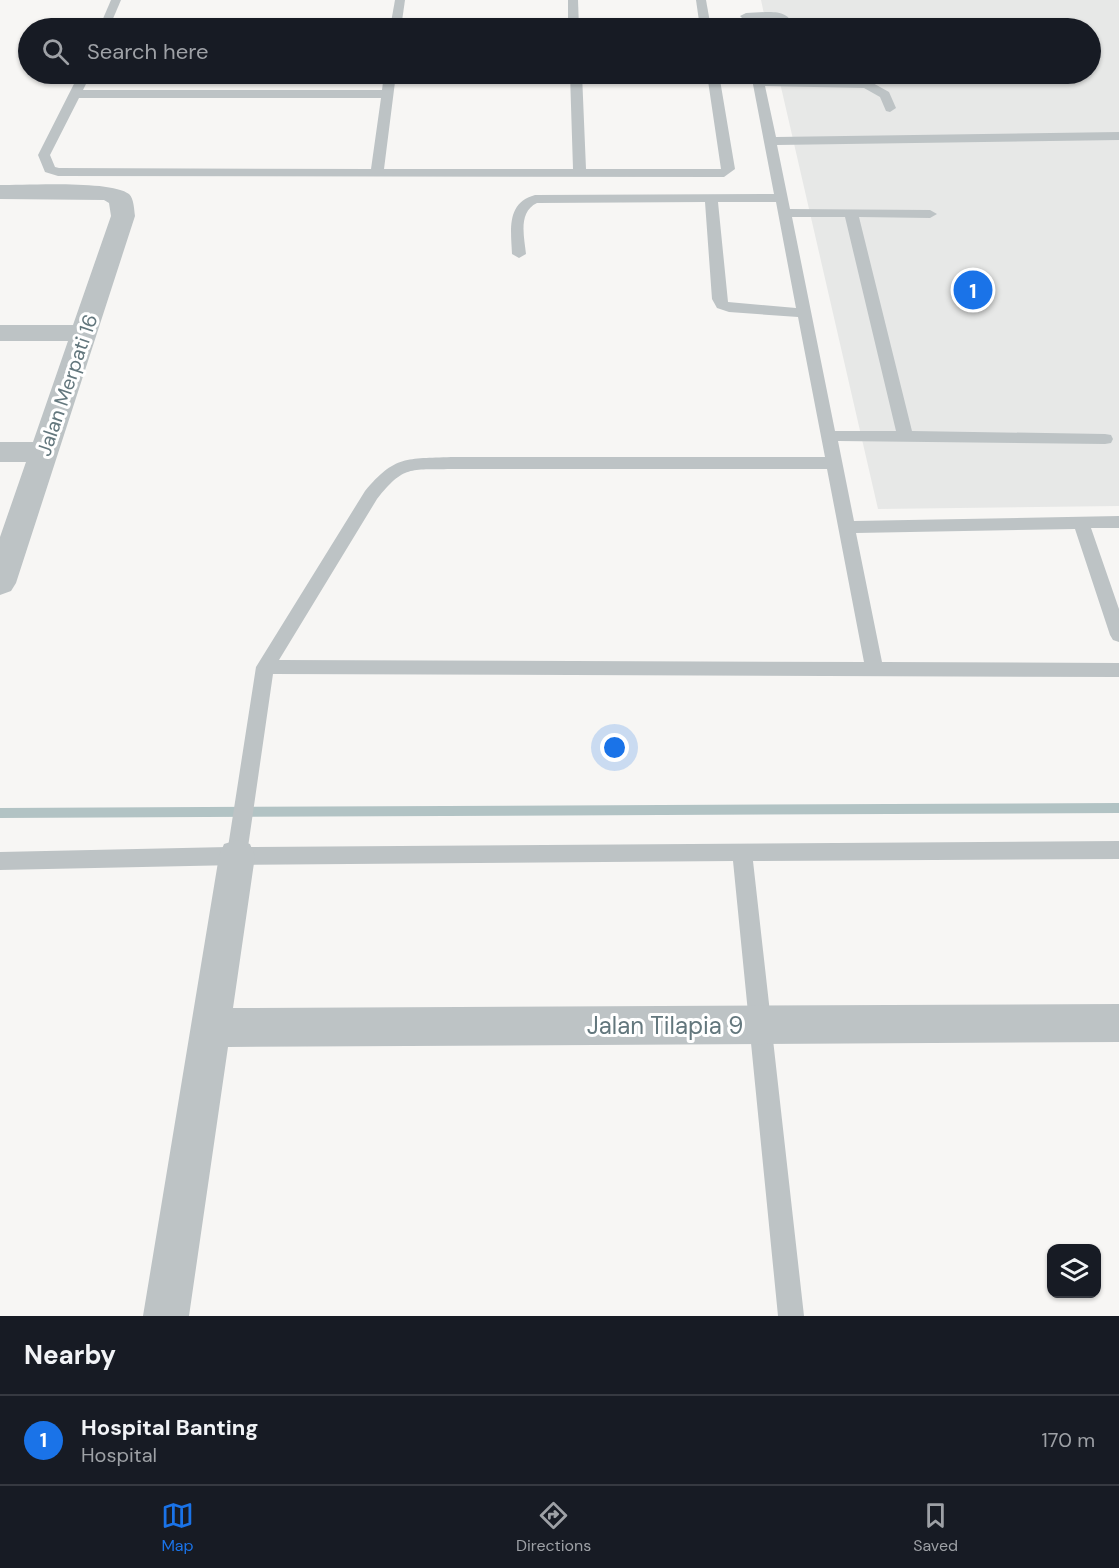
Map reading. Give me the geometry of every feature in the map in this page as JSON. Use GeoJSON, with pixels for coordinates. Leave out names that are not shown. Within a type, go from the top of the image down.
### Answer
{"type":"FeatureCollection","features":[{"type":"Feature","properties":{"kind":"street","name":"Jalan Merpati 16"},"geometry":{"type":"LineString","coordinates":[[0,192],[108,193],[120,199],[123,216],[0,584]]}},
{"type":"Feature","properties":{"kind":"street"},"geometry":{"type":"LineString","coordinates":[[0,333],[84,333]]}},
{"type":"Feature","properties":{"kind":"street"},"geometry":{"type":"LineString","coordinates":[[0,452],[44,452]]}},
{"type":"Feature","properties":{"kind":"street"},"geometry":{"type":"LineString","coordinates":[[166,1316],[237,856]]}},
{"type":"Feature","properties":{"kind":"street","name":"Jalan Tilapia 9"},"geometry":{"type":"LineString","coordinates":[[211,1028],[1119,1023]]}},
{"type":"Feature","properties":{"kind":"lane"},"geometry":{"type":"LineString","coordinates":[[108,18],[116,0]]}},
{"type":"Feature","properties":{"kind":"lane"},"geometry":{"type":"LineString","coordinates":[[397,18],[400,0]]}},
{"type":"Feature","properties":{"kind":"lane"},"geometry":{"type":"LineString","coordinates":[[573,0],[574,18]]}},
{"type":"Feature","properties":{"kind":"lane"},"geometry":{"type":"LineString","coordinates":[[701,0],[704,18]]}},
{"type":"Feature","properties":{"kind":"lane"},"geometry":{"type":"LineString","coordinates":[[746,18],[745,12],[784,18]]}},
{"type":"Feature","properties":{"kind":"lane"},"geometry":{"type":"LineString","coordinates":[[80,84],[44,155],[49,169],[58,172],[724,173],[729,169],[715,84]]}},
{"type":"Feature","properties":{"kind":"lane"},"geometry":{"type":"LineString","coordinates":[[377,173],[389,84]]}},
{"type":"Feature","properties":{"kind":"lane"},"geometry":{"type":"LineString","coordinates":[[576,84],[580,173]]}},
{"type":"Feature","properties":{"kind":"lane"},"geometry":{"type":"LineString","coordinates":[[759,84],[875,670]]}},
{"type":"Feature","properties":{"kind":"lane"},"geometry":{"type":"LineString","coordinates":[[850,84],[867,86],[885,95],[890,108]]}},
{"type":"Feature","properties":{"kind":"lane"},"geometry":{"type":"LineString","coordinates":[[76,94],[388,94]]}},
{"type":"Feature","properties":{"kind":"lane"},"geometry":{"type":"LineString","coordinates":[[770,141],[1119,136]]}},
{"type":"Feature","properties":{"kind":"lane"},"geometry":{"type":"LineString","coordinates":[[711,198],[719,299],[722,305],[729,308],[805,313]]}},
{"type":"Feature","properties":{"kind":"lane"},"geometry":{"type":"LineString","coordinates":[[519,254],[518,214],[522,205],[535,199],[782,198]]}},
{"type":"Feature","properties":{"kind":"lane"},"geometry":{"type":"LineString","coordinates":[[785,213],[930,213]]}},
{"type":"Feature","properties":{"kind":"lane"},"geometry":{"type":"LineString","coordinates":[[851,213],[905,436]]}},
{"type":"Feature","properties":{"kind":"lane"},"geometry":{"type":"LineString","coordinates":[[829,436],[1106,439]]}},
{"type":"Feature","properties":{"kind":"lane"},"geometry":{"type":"LineString","coordinates":[[237,856],[265,667],[371,495],[387,474],[401,467],[451,463],[834,463]]}},
{"type":"Feature","properties":{"kind":"lane"},"geometry":{"type":"LineString","coordinates":[[1081,522],[1119,635]]}},
{"type":"Feature","properties":{"kind":"lane"},"geometry":{"type":"LineString","coordinates":[[847,527],[1119,522]]}},
{"type":"Feature","properties":{"kind":"lane"},"geometry":{"type":"LineString","coordinates":[[265,667],[1119,670]]}},
{"type":"Feature","properties":{"kind":"lane"},"geometry":{"type":"LineString","coordinates":[[0,861],[237,856],[1119,850]]}},
{"type":"Feature","properties":{"kind":"lane"},"geometry":{"type":"LineString","coordinates":[[742,853],[791,1316]]}},
{"type":"Feature","properties":{"kind":"shaded area"},"geometry":{"type":"Polygon","coordinates":[[[761,0],[1119,0],[1119,506],[878,509],[780,84],[1101,84],[1101,18],[765,18],[761,0]]]}},
{"type":"Feature","properties":{"kind":"waterway"},"geometry":{"type":"LineString","coordinates":[[0,813],[1119,808]]}},
{"type":"Feature","properties":{"kind":"place","name":"Hospital Banting"},"geometry":{"type":"Point","coordinates":[973,290]}}]}
